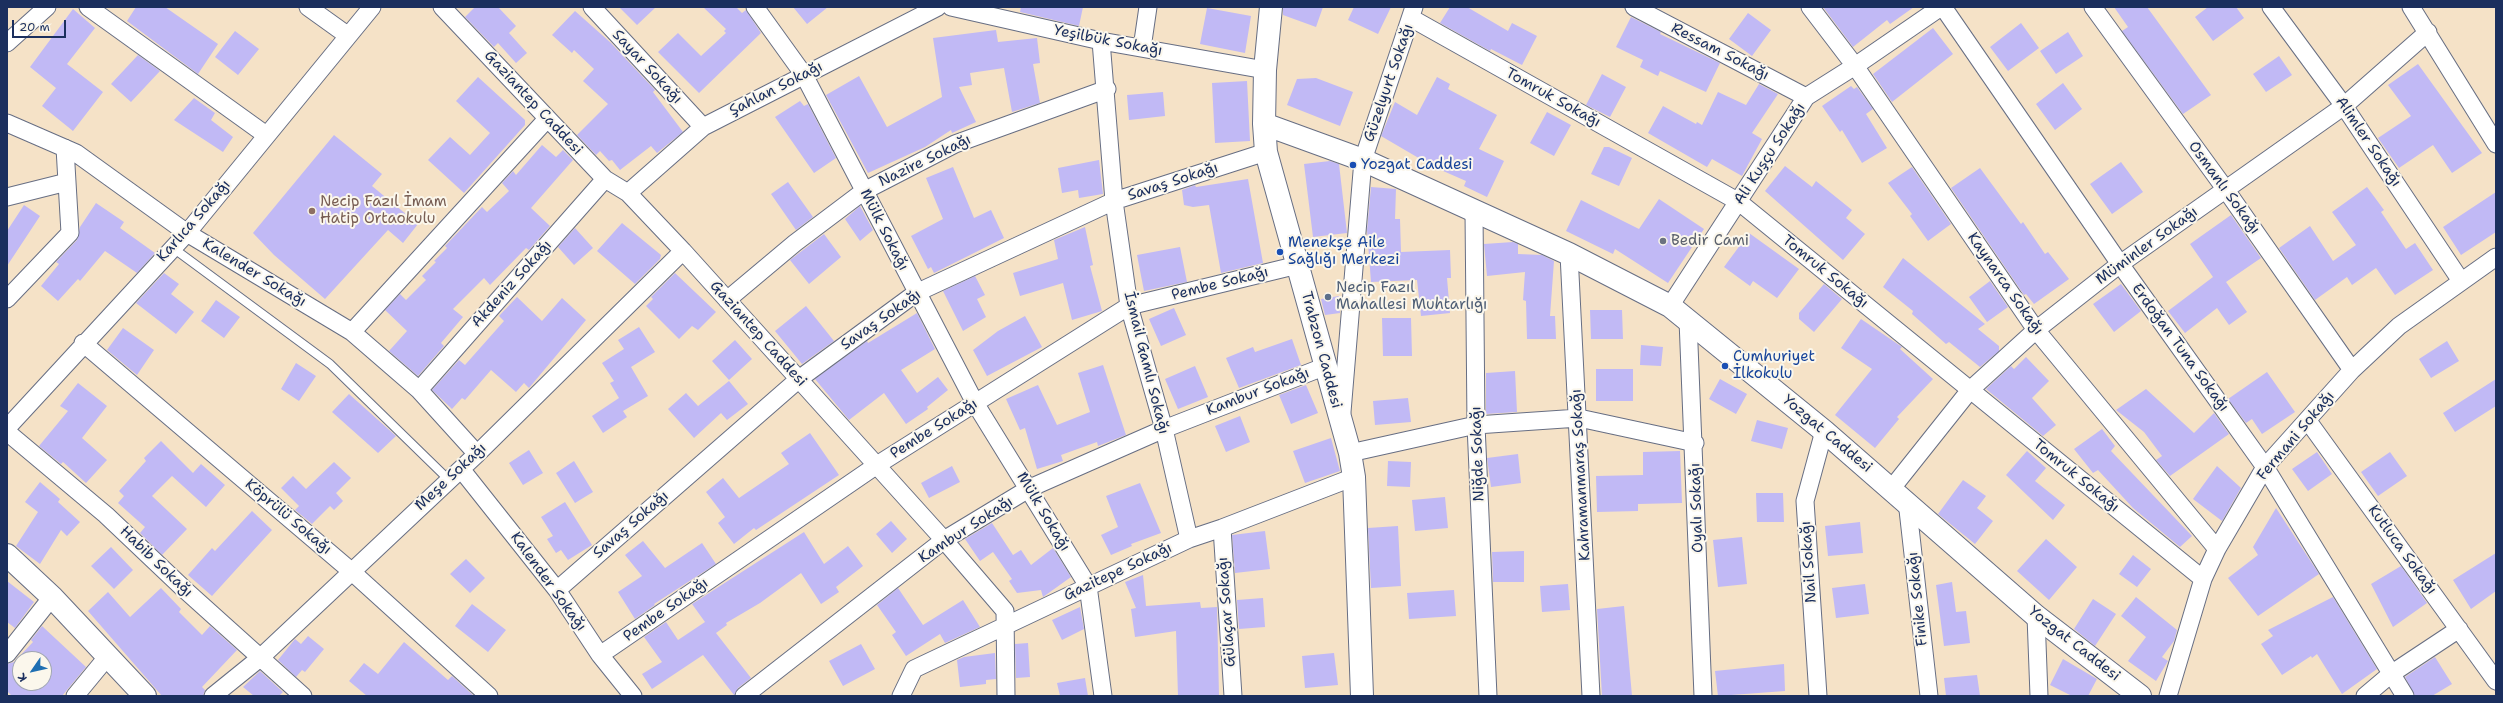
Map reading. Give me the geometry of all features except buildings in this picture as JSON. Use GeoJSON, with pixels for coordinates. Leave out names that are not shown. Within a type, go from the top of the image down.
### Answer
{"type":"FeatureCollection","features":[{"type":"Feature","properties":{"kind":"street"},"geometry":{"type":"LineString","coordinates":[[7,43],[47,7]]}},
{"type":"Feature","properties":{"kind":"street"},"geometry":{"type":"LineString","coordinates":[[88,7],[266,136]]}},
{"type":"Feature","properties":{"kind":"street"},"geometry":{"type":"LineString","coordinates":[[308,7],[347,35]]}},
{"type":"Feature","properties":{"kind":"street","name":"Karlıca Sokağı"},"geometry":{"type":"LineString","coordinates":[[7,428],[83,343],[187,233],[347,35],[372,7]]}},
{"type":"Feature","properties":{"kind":"street","name":"Sayar Sokağı"},"geometry":{"type":"LineString","coordinates":[[592,7],[703,127]]}},
{"type":"Feature","properties":{"kind":"street","name":"Mülk Sokağı"},"geometry":{"type":"LineString","coordinates":[[755,7],[804,75],[916,293],[975,403],[1030,488],[1088,586],[1103,696]]}},
{"type":"Feature","properties":{"kind":"street","name":"Şahlan Sokağı"},"geometry":{"type":"LineString","coordinates":[[628,193],[703,127],[938,7]]}},
{"type":"Feature","properties":{"kind":"street","name":"Yeşilbük Sokağı"},"geometry":{"type":"LineString","coordinates":[[951,7],[1101,41],[1265,70]]}},
{"type":"Feature","properties":{"kind":"street"},"geometry":{"type":"LineString","coordinates":[[1142,48],[1148,7]]}},
{"type":"Feature","properties":{"kind":"street","name":"Trabzon Caddesi"},"geometry":{"type":"LineString","coordinates":[[1271,7],[1265,70],[1264,124],[1266,152],[1350,453],[1354,477],[1362,696]]}},
{"type":"Feature","properties":{"kind":"street","name":"Ressam Sokağı"},"geometry":{"type":"LineString","coordinates":[[1634,7],[1806,97]]}},
{"type":"Feature","properties":{"kind":"street","name":"Kaynarca Sokağı"},"geometry":{"type":"LineString","coordinates":[[1810,7],[1855,66],[2036,330],[2217,549]]}},
{"type":"Feature","properties":{"kind":"street","name":"Ali Kuşçu Sokağı"},"geometry":{"type":"LineString","coordinates":[[1670,306],[1806,97],[1942,7]]}},
{"type":"Feature","properties":{"kind":"street","name":"Erdoğan Tuna Sokağı"},"geometry":{"type":"LineString","coordinates":[[1942,7],[2120,264],[2265,467],[2405,696]]}},
{"type":"Feature","properties":{"kind":"street","name":"Osmanlı Sokağı"},"geometry":{"type":"LineString","coordinates":[[2093,7],[2226,190],[2352,370]]}},
{"type":"Feature","properties":{"kind":"street","name":"Alimler Sokağı"},"geometry":{"type":"LineString","coordinates":[[2271,7],[2344,106],[2461,280]]}},
{"type":"Feature","properties":{"kind":"street"},"geometry":{"type":"LineString","coordinates":[[2411,7],[2428,32],[2496,144]]}},
{"type":"Feature","properties":{"kind":"street","name":"Gaziantep Caddesi"},"geometry":{"type":"LineString","coordinates":[[449,9],[547,119],[605,179],[628,193],[683,251],[877,465],[1005,611],[1007,626],[1006,696]]}},
{"type":"Feature","properties":{"kind":"street","name":"Güzelyurt Sokağı"},"geometry":{"type":"LineString","coordinates":[[1341,422],[1363,160],[1413,12]]}},
{"type":"Feature","properties":{"kind":"street","name":"Tomruk Sokağı"},"geometry":{"type":"LineString","coordinates":[[1413,12],[1739,202],[2203,579]]}},
{"type":"Feature","properties":{"kind":"street","name":"Müminler Sokağı"},"geometry":{"type":"LineString","coordinates":[[1899,495],[1970,390],[2036,330],[2120,264],[2344,106],[2428,32]]}},
{"type":"Feature","properties":{"kind":"street","name":"İsmail Gamlı Sokağı"},"geometry":{"type":"LineString","coordinates":[[1101,41],[1107,89],[1114,201],[1129,306],[1164,429],[1188,539]]}},
{"type":"Feature","properties":{"kind":"street","name":"Nazire Sokağı"},"geometry":{"type":"LineString","coordinates":[[727,300],[795,243],[864,191],[955,144],[1107,89]]}},
{"type":"Feature","properties":{"kind":"street"},"geometry":{"type":"LineString","coordinates":[[352,332],[547,119]]}},
{"type":"Feature","properties":{"kind":"street","name":"Kalender Sokağı"},"geometry":{"type":"LineString","coordinates":[[7,123],[76,153],[187,233],[352,332],[419,390],[477,454]]}},
{"type":"Feature","properties":{"kind":"street","name":"Yozgat Caddesi"},"geometry":{"type":"LineString","coordinates":[[1264,124],[1363,160],[1474,212],[1569,254],[1670,306],[1824,431],[2036,616],[2140,696]]}},
{"type":"Feature","properties":{"kind":"street"},"geometry":{"type":"LineString","coordinates":[[7,300],[70,233],[65,148]]}},
{"type":"Feature","properties":{"kind":"street","name":"Savaş Sokağı"},"geometry":{"type":"LineString","coordinates":[[557,590],[798,378],[916,293],[1114,201],[1266,152]]}},
{"type":"Feature","properties":{"kind":"street","name":"Akdeniz Sokağı"},"geometry":{"type":"LineString","coordinates":[[419,390],[605,179]]}},
{"type":"Feature","properties":{"kind":"street"},"geometry":{"type":"LineString","coordinates":[[7,197],[67,182]]}},
{"type":"Feature","properties":{"kind":"street","name":"Niğde Sokağı"},"geometry":{"type":"LineString","coordinates":[[1474,212],[1476,425],[1488,696]]}},
{"type":"Feature","properties":{"kind":"street","name":"Meşe Sokağı"},"geometry":{"type":"LineString","coordinates":[[213,696],[260,658],[477,454],[683,251]]}},
{"type":"Feature","properties":{"kind":"street","name":"Kahramanmaraş Sokağı"},"geometry":{"type":"LineString","coordinates":[[1569,254],[1579,418],[1591,696]]}},
{"type":"Feature","properties":{"kind":"street","name":"Fermani Sokağı"},"geometry":{"type":"LineString","coordinates":[[2168,696],[2203,579],[2217,549],[2265,467],[2308,421],[2352,370],[2399,326],[2461,280],[2496,257]]}},
{"type":"Feature","properties":{"kind":"street","name":"Pembe Sokağı"},"geometry":{"type":"LineString","coordinates":[[600,655],[877,465],[1129,306],[1298,265]]}},
{"type":"Feature","properties":{"kind":"street","name":"Oyalı Sokağı"},"geometry":{"type":"LineString","coordinates":[[1688,320],[1695,443],[1703,696]]}},
{"type":"Feature","properties":{"kind":"street","name":"Köprülü Sokağı"},"geometry":{"type":"LineString","coordinates":[[83,343],[351,571],[489,696]]}},
{"type":"Feature","properties":{"kind":"street","name":"Kambur Sokağı"},"geometry":{"type":"LineString","coordinates":[[744,696],[944,540],[1030,488],[1164,429],[1326,366]]}},
{"type":"Feature","properties":{"kind":"street"},"geometry":{"type":"LineString","coordinates":[[1350,453],[1476,425],[1579,418],[1695,443]]}},
{"type":"Feature","properties":{"kind":"street","name":"Kutluca Sokağı"},"geometry":{"type":"LineString","coordinates":[[2308,421],[2496,681]]}},
{"type":"Feature","properties":{"kind":"street","name":"Nail Sokağı"},"geometry":{"type":"LineString","coordinates":[[1818,696],[1805,501],[1824,431]]}},
{"type":"Feature","properties":{"kind":"street","name":"Habib Sokağı"},"geometry":{"type":"LineString","coordinates":[[7,432],[106,515],[184,589],[303,696]]}},
{"type":"Feature","properties":{"kind":"street","name":"Kalender Sokağı"},"geometry":{"type":"LineString","coordinates":[[455,474],[557,590],[600,655],[633,696]]}},
{"type":"Feature","properties":{"kind":"street","name":"Gazitepe Sokağı"},"geometry":{"type":"LineString","coordinates":[[901,696],[914,669],[1188,539],[1222,528],[1354,477]]}},
{"type":"Feature","properties":{"kind":"street","name":"Finike Sokağı"},"geometry":{"type":"LineString","coordinates":[[1899,495],[1929,696]]}},
{"type":"Feature","properties":{"kind":"street","name":"Gülaçar Sokağı"},"geometry":{"type":"LineString","coordinates":[[1222,528],[1233,696]]}},
{"type":"Feature","properties":{"kind":"street"},"geometry":{"type":"LineString","coordinates":[[7,555],[52,597],[146,696]]}},
{"type":"Feature","properties":{"kind":"street"},"geometry":{"type":"LineString","coordinates":[[7,654],[52,597]]}},
{"type":"Feature","properties":{"kind":"street"},"geometry":{"type":"LineString","coordinates":[[2036,616],[2039,696]]}},
{"type":"Feature","properties":{"kind":"street"},"geometry":{"type":"LineString","coordinates":[[2365,696],[2392,674],[2459,629]]}},
{"type":"Feature","properties":{"kind":"street"},"geometry":{"type":"LineString","coordinates":[[74,696],[108,656]]}},
{"type":"Feature","properties":{"kind":"lane"},"geometry":{"type":"LineString","coordinates":[[173,248],[330,364],[455,474]]}},
{"type":"Feature","properties":{"kind":"place","name":"Yozgat Caddesi"},"geometry":{"type":"Point","coordinates":[1353,165]}},
{"type":"Feature","properties":{"kind":"place","name":"Necip Fazıl İmam Hatip Ortaokulu"},"geometry":{"type":"Point","coordinates":[312,211]}},
{"type":"Feature","properties":{"kind":"place","name":"Bedir Cami"},"geometry":{"type":"Point","coordinates":[1663,241]}},
{"type":"Feature","properties":{"kind":"place","name":"Menekşe Aile Sağlığı Merkezi"},"geometry":{"type":"Point","coordinates":[1280,252]}},
{"type":"Feature","properties":{"kind":"place","name":"Necip Fazıl Mahallesi Muhtarlığı"},"geometry":{"type":"Point","coordinates":[1328,297]}},
{"type":"Feature","properties":{"kind":"place","name":"Cumhuriyet İlkokulu"},"geometry":{"type":"Point","coordinates":[1725,366]}}]}
